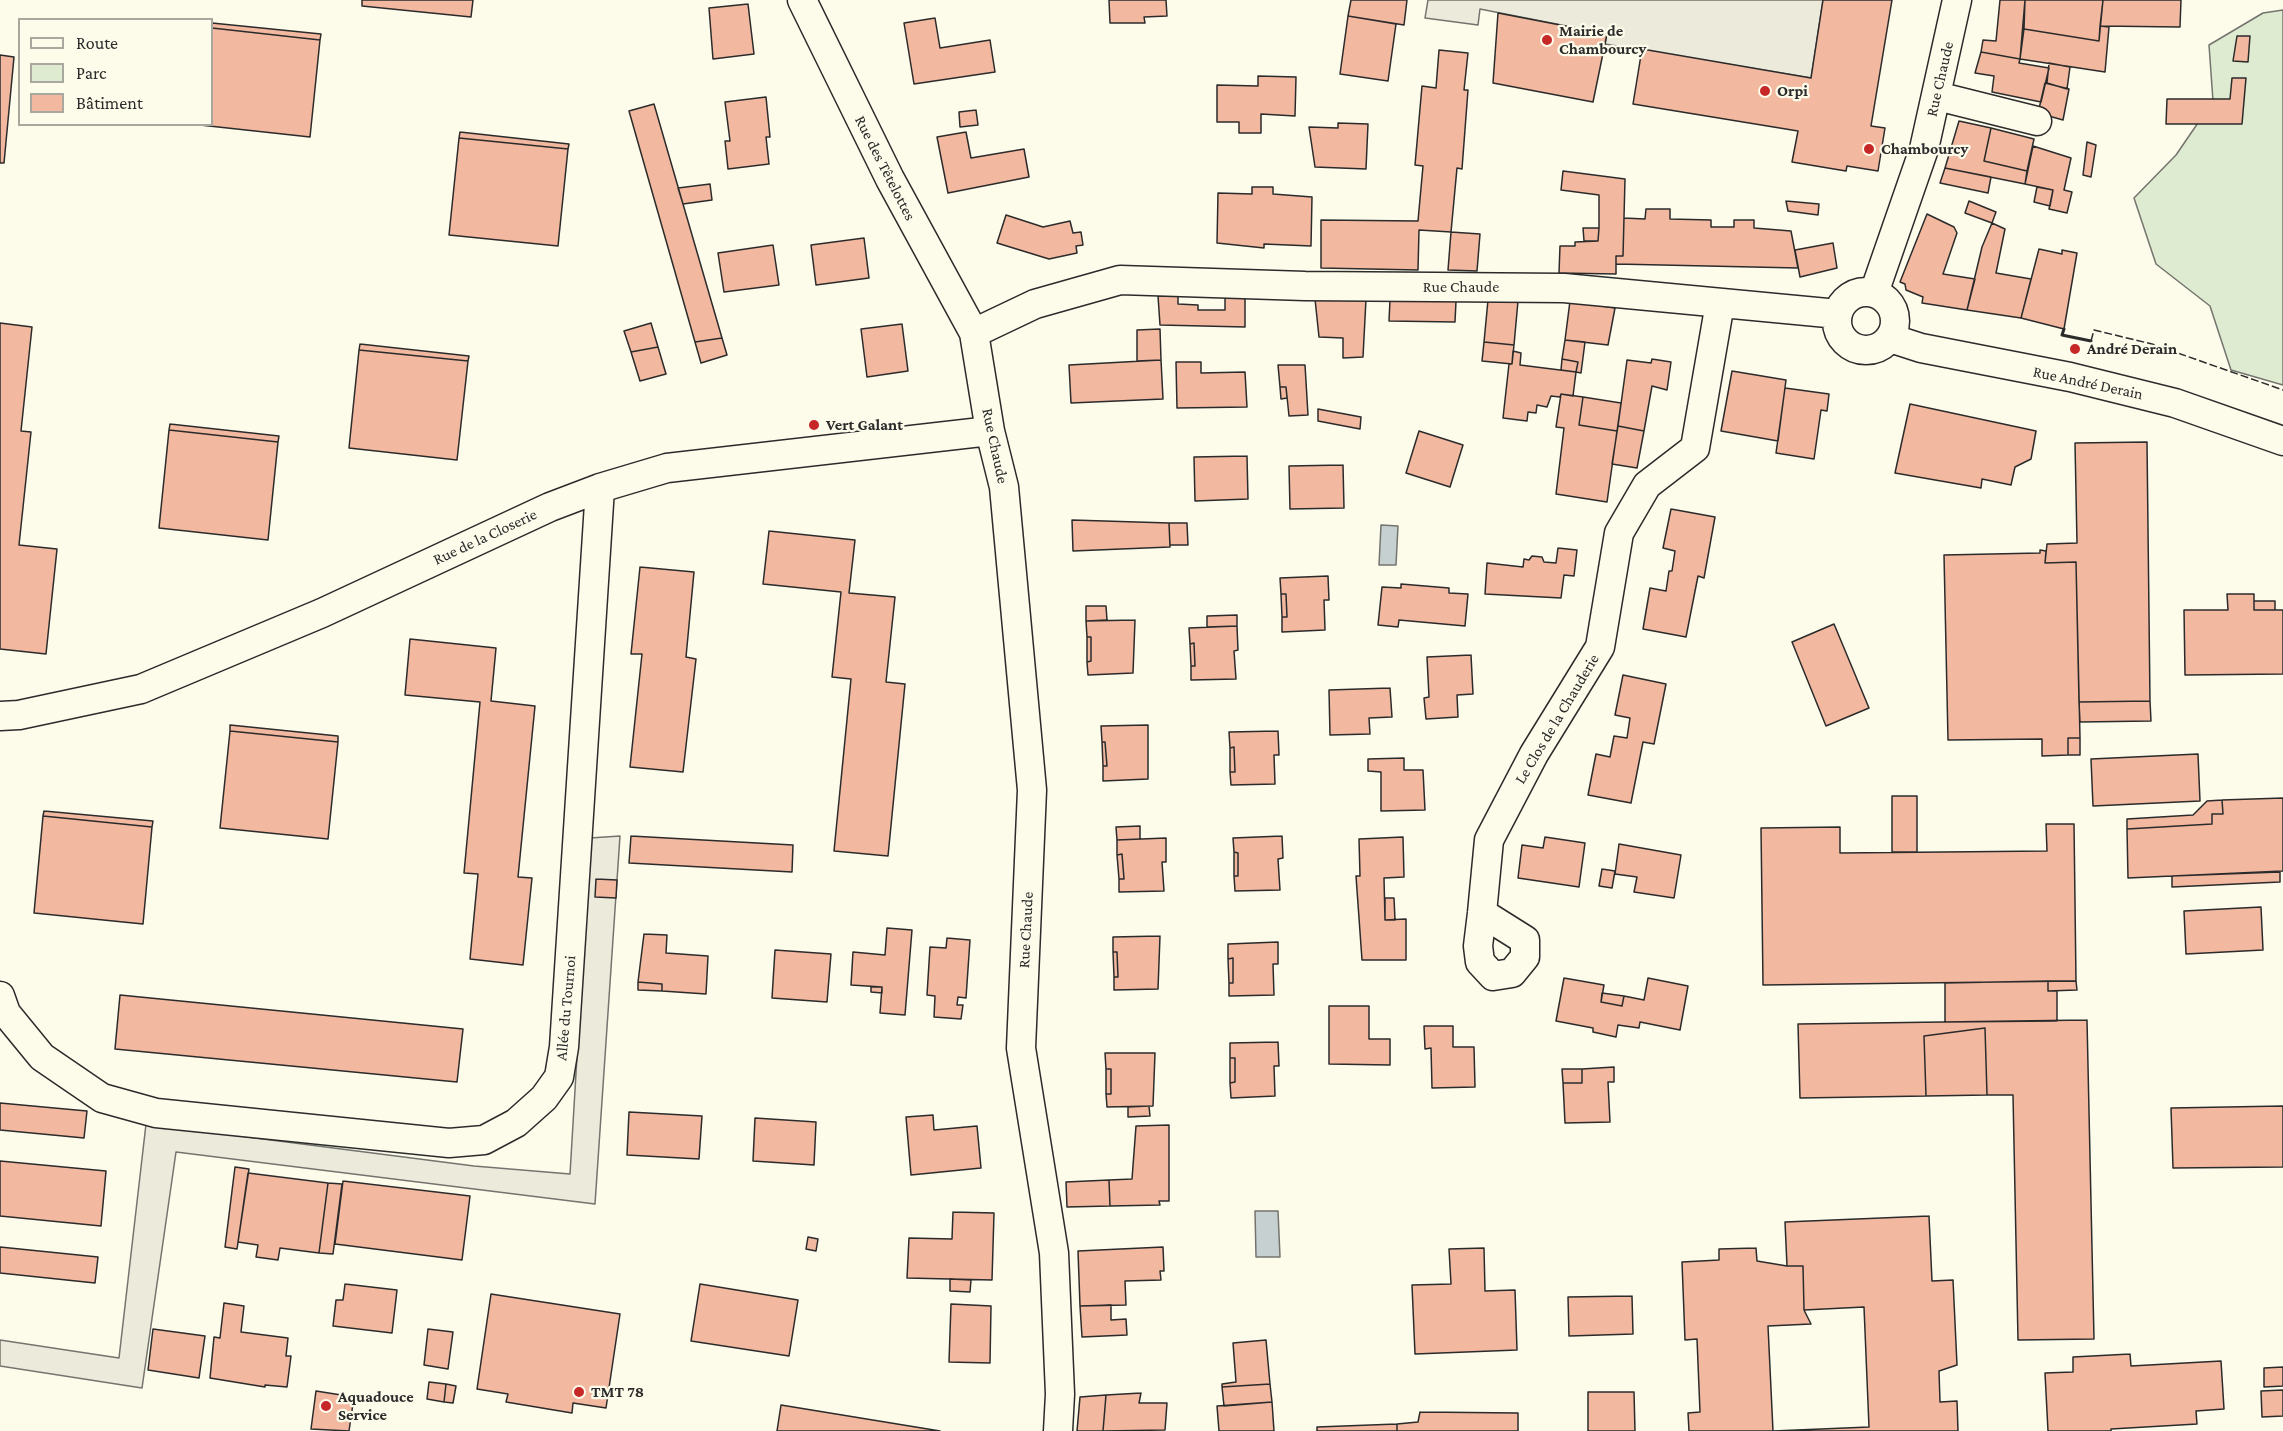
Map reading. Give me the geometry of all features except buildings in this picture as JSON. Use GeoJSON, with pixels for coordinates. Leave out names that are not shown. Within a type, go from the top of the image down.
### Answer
{"type":"FeatureCollection","features":[{"type":"Feature","properties":{"kind":"street","name":"Rue des Têtelottes"},"geometry":{"type":"LineString","coordinates":[[802,0],[895,189],[974,333]]}},
{"type":"Feature","properties":{"kind":"street","name":"Rue Chaude"},"geometry":{"type":"LineString","coordinates":[[1874,293],[1924,149],[1957,0]]}},
{"type":"Feature","properties":{"kind":"street"},"geometry":{"type":"LineString","coordinates":[[1937,96],[2037,121]]}},
{"type":"Feature","properties":{"kind":"street","name":"Rue Chaude"},"geometry":{"type":"LineString","coordinates":[[1058,1431],[1060,1394],[1054,1253],[1020,1048],[1032,790],[1004,487],[990,431],[974,333],[1035,304],[1120,280],[1305,286],[1564,288],[1838,314]]}},
{"type":"Feature","properties":{"kind":"street"},"geometry":{"type":"LineString","coordinates":[[1874,293],[1889,303],[1894,311],[1894,329],[1890,338],[1873,350],[1853,348],[1839,334],[1838,314],[1847,298],[1855,294],[1874,293]]}},
{"type":"Feature","properties":{"kind":"street","name":"Le Clos de la Chauderie"},"geometry":{"type":"LineString","coordinates":[[1482,913],[1489,840],[1534,754],[1600,647],[1619,533],[1647,485],[1695,448],[1720,303]]}},
{"type":"Feature","properties":{"kind":"street","name":"Rue André Derain"},"geometry":{"type":"LineString","coordinates":[[1890,338],[2175,403],[2283,441]]}},
{"type":"Feature","properties":{"kind":"street","name":"Rue de la Closerie"},"geometry":{"type":"LineString","coordinates":[[0,716],[19,715],[141,689],[322,613],[542,511],[600,488],[667,468],[990,431]]}},
{"type":"Feature","properties":{"kind":"street","name":"Allée du Tournoi"},"geometry":{"type":"LineString","coordinates":[[0,996],[6,1013],[42,1057],[102,1098],[156,1113],[450,1143],[484,1140],[516,1124],[544,1098],[559,1077],[564,1047],[600,488]]}},
{"type":"Feature","properties":{"kind":"green space"},"geometry":{"type":"Polygon","coordinates":[[[2283,10],[2283,385],[2231,370],[2210,306],[2156,264],[2134,198],[2176,155],[2213,101],[2209,45],[2263,13],[2283,10]]]}},
{"type":"Feature","properties":{"kind":"shaded area"},"geometry":{"type":"Polygon","coordinates":[[[1428,0],[1823,0],[1811,78],[1605,44],[1607,34],[1480,9],[1478,25],[1425,18],[1428,0]]]}},
{"type":"Feature","properties":{"kind":"shaded area"},"geometry":{"type":"Polygon","coordinates":[[[1381,525],[1398,526],[1396,565],[1379,565],[1381,525]]]}},
{"type":"Feature","properties":{"kind":"shaded area"},"geometry":{"type":"Polygon","coordinates":[[[620,836],[595,1204],[176,1152],[142,1388],[0,1366],[0,1340],[119,1358],[146,1124],[474,1166],[570,1174],[590,838],[620,836]]]}},
{"type":"Feature","properties":{"kind":"shaded area"},"geometry":{"type":"Polygon","coordinates":[[[1255,1211],[1278,1211],[1280,1257],[1256,1257],[1255,1211]]]}},
{"type":"Feature","properties":{"kind":"fence"},"geometry":{"type":"LineString","coordinates":[[2091,341],[2094,330],[2152,344],[2283,390]]}},
{"type":"Feature","properties":{"kind":"wall"},"geometry":{"type":"LineString","coordinates":[[2064,329],[2062,335],[2091,341]]}},
{"type":"Feature","properties":{"kind":"place","name":"Mairie de Chambourcy"},"geometry":{"type":"Point","coordinates":[1547,40]}},
{"type":"Feature","properties":{"kind":"place","name":"Orpi"},"geometry":{"type":"Point","coordinates":[1765,91]}},
{"type":"Feature","properties":{"kind":"place","name":"Chambourcy"},"geometry":{"type":"Point","coordinates":[1869,149]}},
{"type":"Feature","properties":{"kind":"place","name":"André Derain"},"geometry":{"type":"Point","coordinates":[2075,349]}},
{"type":"Feature","properties":{"kind":"place","name":"Vert Galant"},"geometry":{"type":"Point","coordinates":[814,425]}},
{"type":"Feature","properties":{"kind":"place","name":"TMT 78"},"geometry":{"type":"Point","coordinates":[579,1392]}},
{"type":"Feature","properties":{"kind":"place","name":"Aquadouce Service"},"geometry":{"type":"Point","coordinates":[326,1406]}}]}
